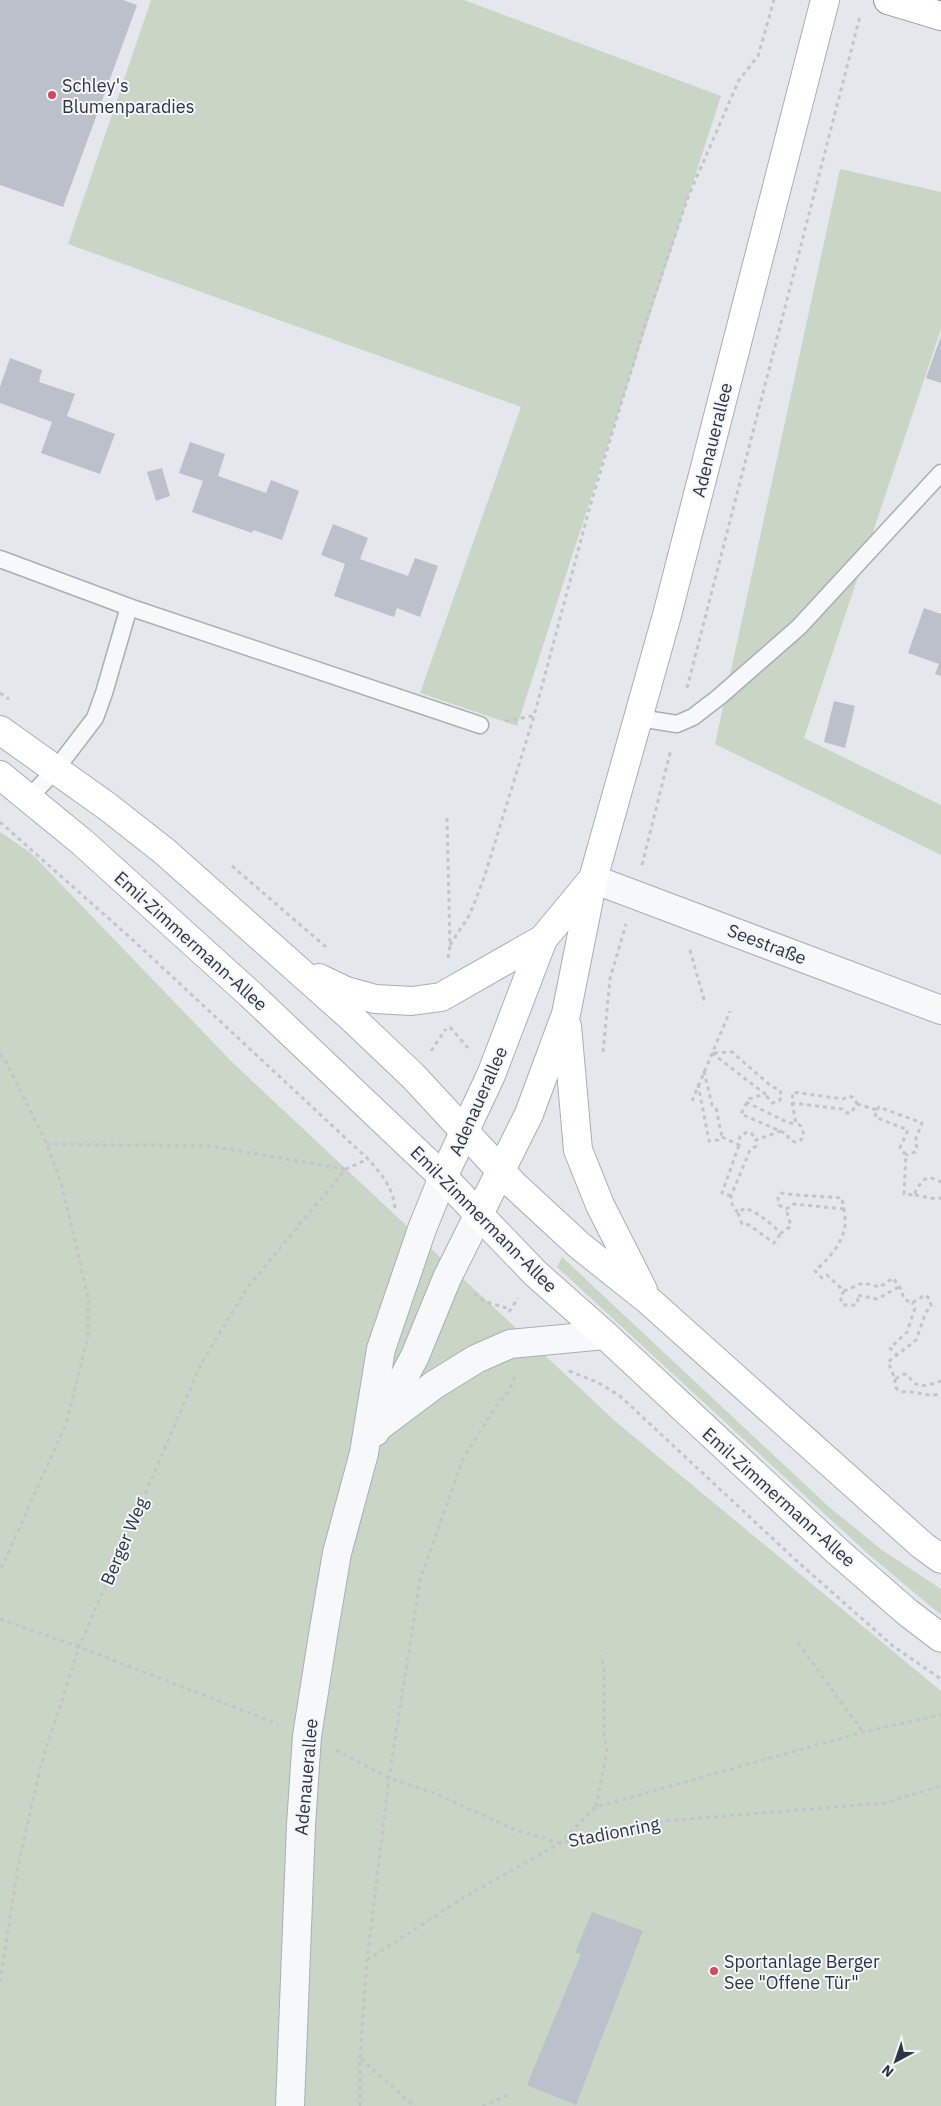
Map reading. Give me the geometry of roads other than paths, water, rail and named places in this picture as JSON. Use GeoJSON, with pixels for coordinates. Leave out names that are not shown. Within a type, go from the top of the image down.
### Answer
{"type":"FeatureCollection","features":[{"type":"Feature","properties":{"kind":"main road","name":"Adenauerallee"},"geometry":{"type":"LineString","coordinates":[[479,1214],[529,1114],[566,1014],[593,879],[639,718],[826,0]]}},
{"type":"Feature","properties":{"kind":"main road"},"geometry":{"type":"LineString","coordinates":[[893,1],[941,16]]}},
{"type":"Feature","properties":{"kind":"main road"},"geometry":{"type":"LineString","coordinates":[[0,730],[56,768],[164,851],[294,966],[407,1070],[466,1131],[514,1185],[580,1246],[648,1300],[923,1546],[941,1559]]}},
{"type":"Feature","properties":{"kind":"main road","name":"Emil-Zimmermann-Allee"},"geometry":{"type":"LineString","coordinates":[[0,775],[82,842],[250,994],[443,1177],[535,1273],[605,1335],[837,1552],[907,1612],[941,1638]]}},
{"type":"Feature","properties":{"kind":"main road","name":"Adenauerallee"},"geometry":{"type":"LineString","coordinates":[[443,1177],[491,1075],[543,939],[593,879]]}},
{"type":"Feature","properties":{"kind":"main road"},"geometry":{"type":"LineString","coordinates":[[294,966],[346,990],[375,999],[412,1001],[441,997],[543,939]]}},
{"type":"Feature","properties":{"kind":"main road"},"geometry":{"type":"LineString","coordinates":[[566,1014],[578,1150],[600,1205],[648,1300]]}},
{"type":"Feature","properties":{"kind":"street","name":"Seestraße"},"geometry":{"type":"LineString","coordinates":[[593,879],[941,1010]]}},
{"type":"Feature","properties":{"kind":"street","name":"Adenauerallee"},"geometry":{"type":"LineString","coordinates":[[290,2106],[301,1825],[307,1736],[337,1553],[364,1453],[381,1349],[422,1229],[443,1177]]}},
{"type":"Feature","properties":{"kind":"street","name":"Adenauerallee"},"geometry":{"type":"LineString","coordinates":[[364,1453],[415,1356],[447,1278],[479,1214]]}},
{"type":"Feature","properties":{"kind":"street"},"geometry":{"type":"LineString","coordinates":[[378,1427],[434,1385],[476,1359],[510,1344],[605,1335]]}},
{"type":"Feature","properties":{"kind":"lane"},"geometry":{"type":"LineString","coordinates":[[639,718],[677,724],[693,717],[720,697],[799,627],[941,473]]}},
{"type":"Feature","properties":{"kind":"lane"},"geometry":{"type":"LineString","coordinates":[[0,559],[130,607],[480,725]]}},
{"type":"Feature","properties":{"kind":"lane"},"geometry":{"type":"LineString","coordinates":[[30,798],[95,718],[130,607]]}},
{"type":"Feature","properties":{"kind":"place","name":"Schley's Blumenparadies"},"geometry":{"type":"Point","coordinates":[52,95]}},
{"type":"Feature","properties":{"kind":"place","name":"Sportanlage Berger See \"Offene Tür\""},"geometry":{"type":"Point","coordinates":[714,1971]}}]}
